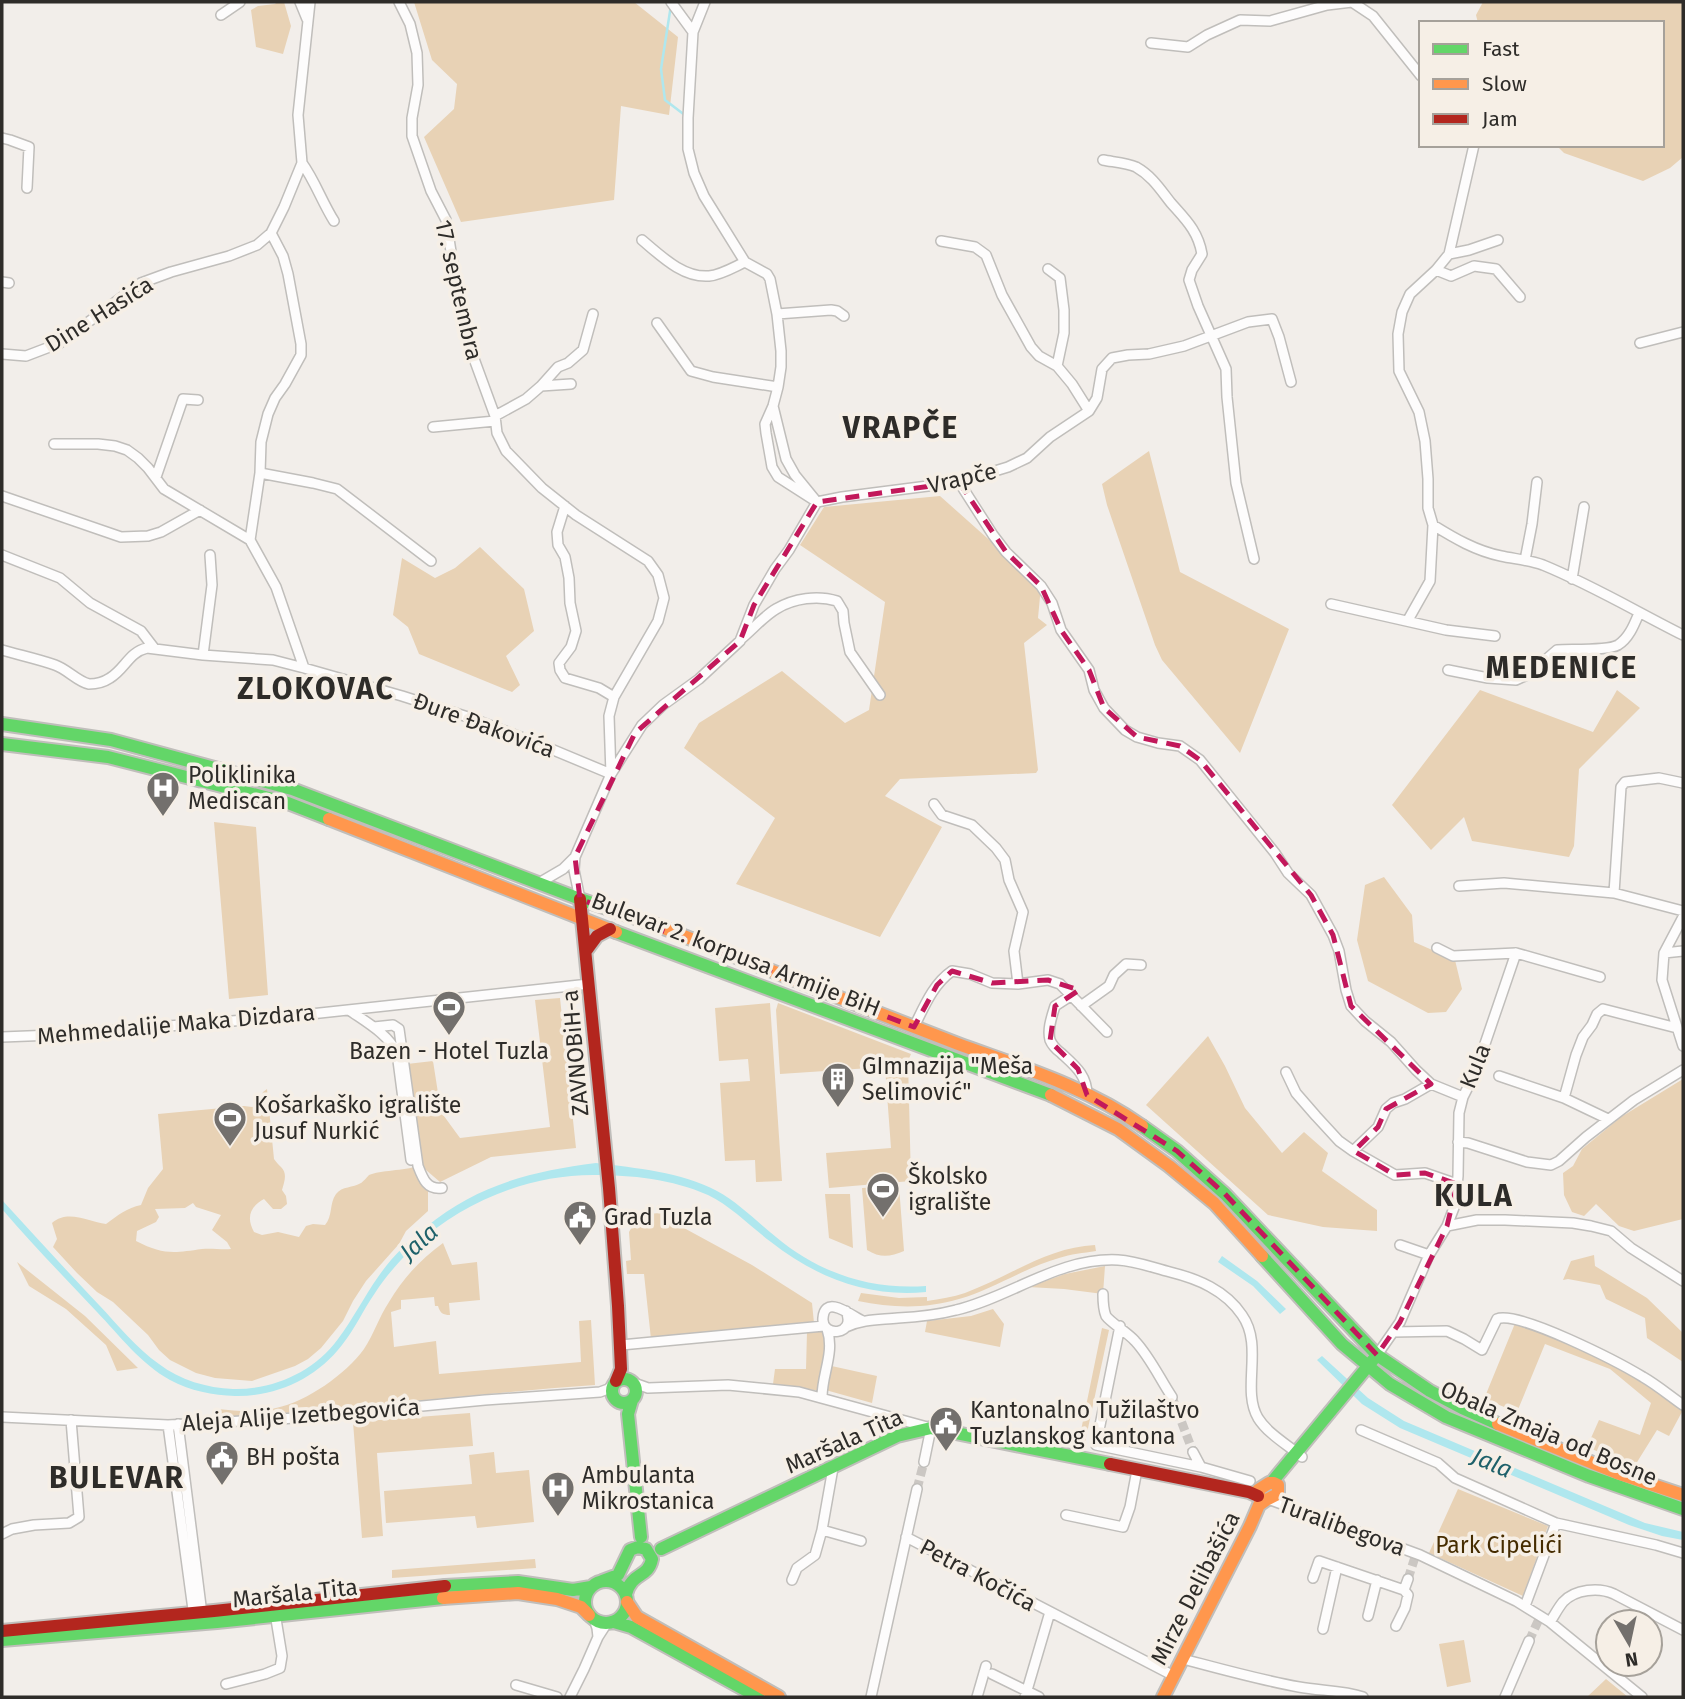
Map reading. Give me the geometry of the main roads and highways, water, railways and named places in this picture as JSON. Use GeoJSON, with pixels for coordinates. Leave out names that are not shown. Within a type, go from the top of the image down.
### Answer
{"type":"FeatureCollection","features":[{"type":"Feature","properties":{"kind":"main road","name":"Bulevar 2. korpusa Armije BiH"},"geometry":{"type":"LineString","coordinates":[[2,724],[111,740],[292,789],[1057,1080],[1128,1116],[1177,1151],[1225,1194],[1381,1353]]}},
{"type":"Feature","properties":{"kind":"main road","name":"Bulevar 2. korpusa Armije BiH"},"geometry":{"type":"LineString","coordinates":[[2,744],[108,757],[288,803],[583,919],[1049,1094],[1118,1129],[1169,1166],[1213,1203],[1342,1344],[1371,1369]]}},
{"type":"Feature","properties":{"kind":"main road"},"geometry":{"type":"LineString","coordinates":[[580,899],[586,951]]}},
{"type":"Feature","properties":{"kind":"main road"},"geometry":{"type":"LineString","coordinates":[[586,951],[597,936],[610,929]]}},
{"type":"Feature","properties":{"kind":"main road","name":"ZAVNOBiH-a"},"geometry":{"type":"LineString","coordinates":[[586,951],[621,1345],[617,1378]]}},
{"type":"Feature","properties":{"kind":"main road","name":"Mirze Delibašića"},"geometry":{"type":"LineString","coordinates":[[1163,1697],[1267,1492],[1371,1369],[1381,1353]]}},
{"type":"Feature","properties":{"kind":"main road","name":"Obala Zmaja od Bosne"},"geometry":{"type":"LineString","coordinates":[[1381,1353],[1401,1373],[1451,1402],[1594,1463],[1683,1496]]}},
{"type":"Feature","properties":{"kind":"main road","name":"Obala Zmaja od Bosne"},"geometry":{"type":"LineString","coordinates":[[1371,1369],[1390,1384],[1446,1417],[1589,1476],[1683,1509]]}},
{"type":"Feature","properties":{"kind":"main road"},"geometry":{"type":"LineString","coordinates":[[628,1414],[637,1390],[633,1382],[617,1378],[612,1391],[628,1414],[644,1549],[649,1569],[630,1583],[624,1614],[601,1620],[586,1609],[585,1598],[597,1584],[619,1574],[628,1553],[644,1549]]}},
{"type":"Feature","properties":{"kind":"main road"},"geometry":{"type":"LineString","coordinates":[[616,1400],[625,1403],[633,1399]]}},
{"type":"Feature","properties":{"kind":"main road","name":"Maršala Tita"},"geometry":{"type":"LineString","coordinates":[[644,1549],[661,1549],[897,1436],[931,1428],[1137,1470],[1267,1492]]}},
{"type":"Feature","properties":{"kind":"main road","name":"Maršala Tita"},"geometry":{"type":"LineString","coordinates":[[2,1631],[274,1610],[518,1582],[573,1590],[585,1590],[597,1584]]}},
{"type":"Feature","properties":{"kind":"main road"},"geometry":{"type":"LineString","coordinates":[[597,1584],[617,1584],[637,1617],[779,1697]]}},
{"type":"Feature","properties":{"kind":"main road","name":"Maršala Tita"},"geometry":{"type":"LineString","coordinates":[[464,1590],[518,1593],[573,1604],[601,1620],[631,1627],[758,1697]]}},
{"type":"Feature","properties":{"kind":"main road","name":"Maršala Tita"},"geometry":{"type":"LineString","coordinates":[[2,1640],[198,1617]]}},
{"type":"Feature","properties":{"kind":"water","name":"Jala"},"geometry":{"type":"Polygon","coordinates":[[[596,1163],[689,1179],[717,1191],[792,1250],[828,1269],[865,1282],[905,1287],[926,1286],[926,1292],[884,1292],[824,1275],[788,1254],[725,1205],[694,1190],[637,1177],[569,1176],[544,1180],[497,1194],[453,1216],[433,1230],[394,1268],[347,1339],[321,1367],[280,1389],[235,1396],[186,1387],[149,1366],[2,1209],[2,1200],[127,1336],[159,1364],[176,1375],[204,1385],[248,1388],[292,1377],[317,1361],[338,1339],[394,1257],[419,1232],[465,1200],[506,1182],[550,1170],[596,1163]]]}},
{"type":"Feature","properties":{"kind":"water"},"geometry":{"type":"Polygon","coordinates":[[[1222,1256],[1257,1281],[1286,1309],[1280,1314],[1253,1286],[1218,1262],[1222,1256]]]}},
{"type":"Feature","properties":{"kind":"water","name":"Jala"},"geometry":{"type":"Polygon","coordinates":[[[1322,1356],[1368,1398],[1404,1421],[1645,1523],[1683,1532],[1683,1540],[1629,1525],[1400,1428],[1362,1404],[1317,1360],[1322,1356]]]}},
{"type":"Feature","properties":{"kind":"waterway"},"geometry":{"type":"LineString","coordinates":[[671,5],[661,69],[665,100],[686,116]]}},
{"type":"Feature","properties":{"kind":"tunnel"},"geometry":{"type":"LineString","coordinates":[[1172,1397],[1193,1452]]}},
{"type":"Feature","properties":{"kind":"tunnel"},"geometry":{"type":"LineString","coordinates":[[917,1489],[924,1462]]}},
{"type":"Feature","properties":{"kind":"tunnel"},"geometry":{"type":"LineString","coordinates":[[1408,1579],[1415,1557]]}},
{"type":"Feature","properties":{"kind":"tunnel"},"geometry":{"type":"LineString","coordinates":[[1529,1641],[1539,1619]]}},
{"type":"Feature","properties":{"kind":"place","name":"Poliklinika Mediscan"},"geometry":{"type":"Point","coordinates":[163,818]}},
{"type":"Feature","properties":{"kind":"place","name":"Bazen - Hotel Tuzla"},"geometry":{"type":"Point","coordinates":[449,1037]}},
{"type":"Feature","properties":{"kind":"place","name":"GImnazija \"Meša Selimović\""},"geometry":{"type":"Point","coordinates":[838,1109]}},
{"type":"Feature","properties":{"kind":"place","name":"Košarkaško igralište Jusuf Nurkić"},"geometry":{"type":"Point","coordinates":[230,1148]}},
{"type":"Feature","properties":{"kind":"place","name":"Školsko igralište"},"geometry":{"type":"Point","coordinates":[883,1219]}},
{"type":"Feature","properties":{"kind":"place","name":"Grad Tuzla"},"geometry":{"type":"Point","coordinates":[580,1247]}},
{"type":"Feature","properties":{"kind":"place","name":"Kantonalno Tužilaštvo Tuzlanskog kantona"},"geometry":{"type":"Point","coordinates":[946,1453]}},
{"type":"Feature","properties":{"kind":"place","name":"BH pošta"},"geometry":{"type":"Point","coordinates":[222,1487]}},
{"type":"Feature","properties":{"kind":"place","name":"Ambulanta Mikrostanica"},"geometry":{"type":"Point","coordinates":[558,1518]}},
{"type":"Feature","properties":{"kind":"district","name":"VRAPČE"},"geometry":{"type":"Point","coordinates":[901,428]}},
{"type":"Feature","properties":{"kind":"district","name":"MEDENICE"},"geometry":{"type":"Point","coordinates":[1562,668]}},
{"type":"Feature","properties":{"kind":"district","name":"ZLOKOVAC"},"geometry":{"type":"Point","coordinates":[316,689]}},
{"type":"Feature","properties":{"kind":"district","name":"KULA"},"geometry":{"type":"Point","coordinates":[1474,1196]}},
{"type":"Feature","properties":{"kind":"district","name":"BULEVAR"},"geometry":{"type":"Point","coordinates":[117,1478]}},
{"type":"Feature","properties":{"kind":"park label","name":"Park Cipelići"},"geometry":{"type":"Point","coordinates":[1499,1545]}}]}
